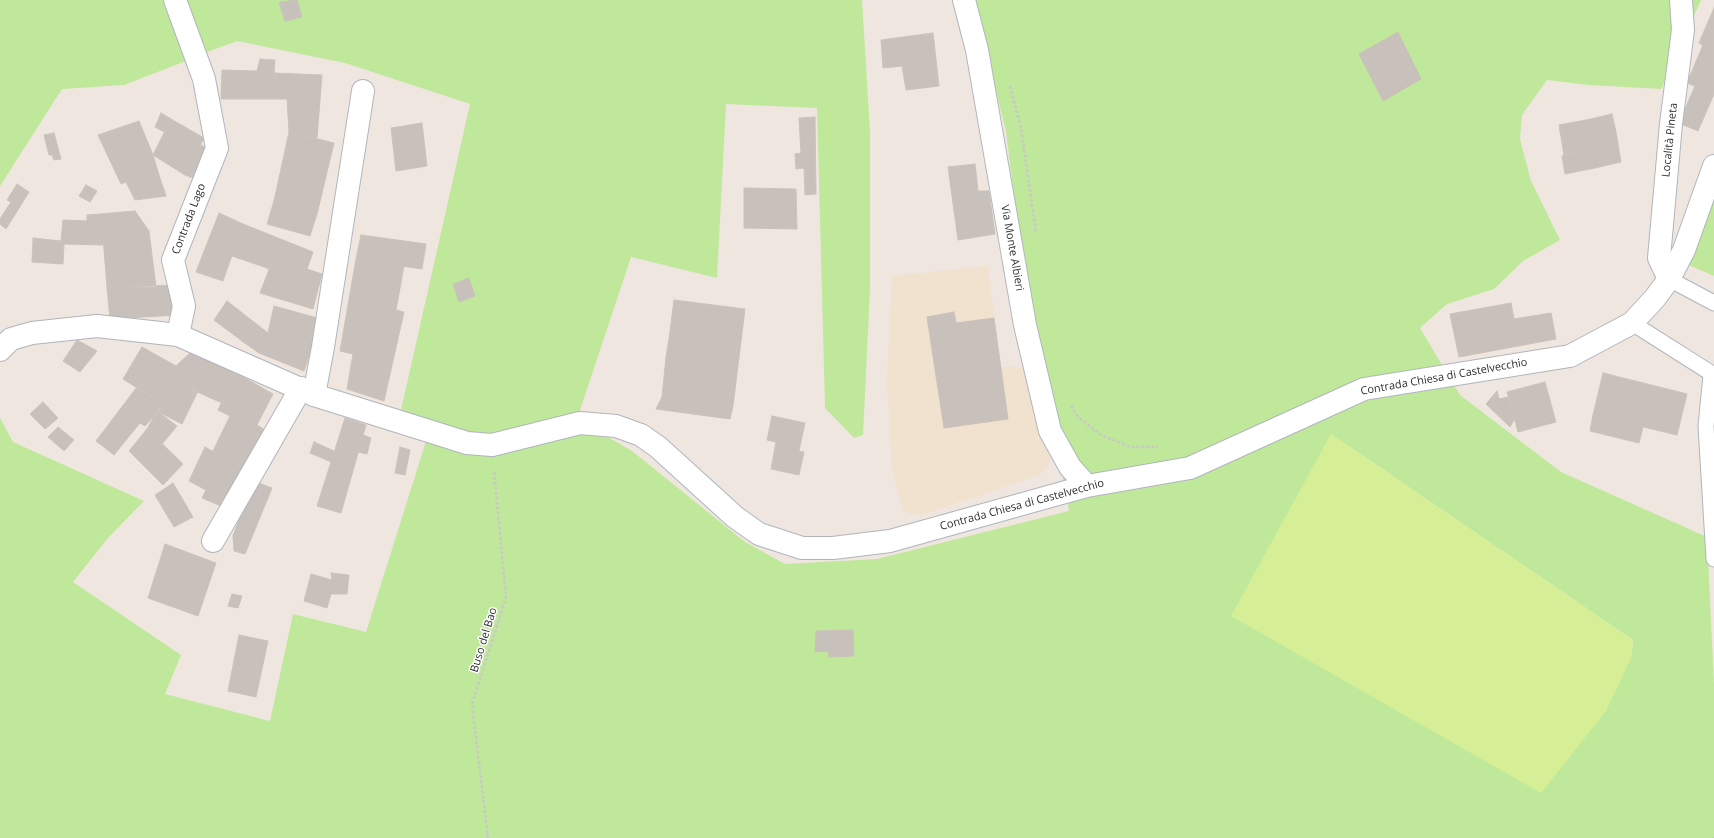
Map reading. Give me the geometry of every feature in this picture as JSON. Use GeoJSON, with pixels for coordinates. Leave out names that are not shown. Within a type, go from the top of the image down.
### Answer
{"type":"FeatureCollection","features":[{"type":"Feature","properties":{"kind":"street","name":"Contrada Lago"},"geometry":{"type":"LineString","coordinates":[[175,0],[204,80],[217,148],[173,260],[184,306],[178,335]]}},
{"type":"Feature","properties":{"kind":"street","name":"Via Monte Albieri"},"geometry":{"type":"LineString","coordinates":[[964,0],[977,50],[1025,325],[1050,431],[1070,467],[1087,486]]}},
{"type":"Feature","properties":{"kind":"street","name":"Località Pineta"},"geometry":{"type":"LineString","coordinates":[[1669,279],[1659,258],[1671,124],[1683,30],[1681,0]]}},
{"type":"Feature","properties":{"kind":"street"},"geometry":{"type":"LineString","coordinates":[[213,541],[308,391],[323,347],[363,91]]}},
{"type":"Feature","properties":{"kind":"street","name":"Contrada Chiesa di Castelvecchio"},"geometry":{"type":"LineString","coordinates":[[308,391],[441,436],[467,443],[492,445],[580,424],[616,426],[641,435],[658,447],[735,517],[759,534],[802,548],[832,548],[890,541],[1087,486],[1190,468],[1364,389],[1570,356],[1632,323],[1655,298],[1669,279],[1684,250],[1714,166]]}},
{"type":"Feature","properties":{"kind":"street"},"geometry":{"type":"LineString","coordinates":[[0,350],[11,339],[32,333],[97,326],[178,335],[308,391]]}},
{"type":"Feature","properties":{"kind":"lane"},"geometry":{"type":"LineString","coordinates":[[1669,279],[1714,303]]}},
{"type":"Feature","properties":{"kind":"lane"},"geometry":{"type":"LineString","coordinates":[[1632,323],[1713,375],[1706,426],[1714,559]]}},
{"type":"Feature","properties":{"kind":"path"},"geometry":{"type":"LineString","coordinates":[[1009,83],[1021,128],[1037,240]]}},
{"type":"Feature","properties":{"kind":"path"},"geometry":{"type":"LineString","coordinates":[[1070,406],[1078,417],[1101,435],[1131,447],[1163,447]]}},
{"type":"Feature","properties":{"kind":"path","name":"Buso del Bao"},"geometry":{"type":"LineString","coordinates":[[488,838],[472,704],[506,598],[492,445]]}},
{"type":"Feature","properties":{"kind":"shaded area"},"geometry":{"type":"Polygon","coordinates":[[[988,266],[1000,367],[1029,367],[1051,452],[1050,461],[1046,469],[1040,475],[921,515],[911,514],[903,511],[892,470],[887,381],[892,276],[988,266]]]}},
{"type":"Feature","properties":{"kind":"green space"},"geometry":{"type":"Polygon","coordinates":[[[0,0],[167,0],[191,59],[124,85],[62,89],[0,186],[0,0]]]}},
{"type":"Feature","properties":{"kind":"green space"},"geometry":{"type":"Polygon","coordinates":[[[184,0],[862,0],[870,131],[870,290],[863,435],[854,438],[825,408],[817,108],[726,104],[717,278],[631,257],[577,419],[632,451],[745,542],[785,564],[877,559],[1069,511],[1019,237],[1006,131],[973,0],[1701,0],[1661,89],[1589,85],[1547,80],[1522,115],[1520,139],[1531,181],[1560,240],[1523,261],[1494,289],[1447,304],[1420,328],[1460,395],[1561,472],[1707,537],[1714,685],[1714,838],[0,838],[0,418],[13,442],[144,501],[107,539],[73,582],[181,655],[165,694],[270,721],[293,614],[366,632],[432,422],[401,410],[470,104],[345,63],[237,41],[202,54],[184,0]],[[1331,434],[1631,658],[1633,640],[1331,434]]]}},
{"type":"Feature","properties":{"kind":"green space"},"geometry":{"type":"Polygon","coordinates":[[[1714,167],[1714,276],[1675,259],[1714,167]]]}},
{"type":"Feature","properties":{"kind":"green space"},"geometry":{"type":"Polygon","coordinates":[[[1331,434],[1633,640],[1631,658],[1606,711],[1541,793],[1231,616],[1331,434]]]}},
{"type":"Feature","properties":{"kind":"building"},"geometry":{"type":"Polygon","coordinates":[[[297,0],[302,17],[285,21],[279,2],[297,0]]]}},
{"type":"Feature","properties":{"kind":"building"},"geometry":{"type":"Polygon","coordinates":[[[1714,8],[1714,94],[1687,83],[1703,45],[1699,43],[1714,8]]]}},
{"type":"Feature","properties":{"kind":"building"},"geometry":{"type":"Polygon","coordinates":[[[1398,32],[1421,79],[1383,101],[1359,54],[1398,32]]]}},
{"type":"Feature","properties":{"kind":"building"},"geometry":{"type":"Polygon","coordinates":[[[933,33],[939,86],[906,90],[902,66],[883,68],[881,40],[933,33]]]}},
{"type":"Feature","properties":{"kind":"building"},"geometry":{"type":"Polygon","coordinates":[[[260,59],[275,60],[274,73],[322,75],[317,138],[289,132],[287,99],[221,99],[222,70],[257,71],[260,59]]]}},
{"type":"Feature","properties":{"kind":"building"},"geometry":{"type":"Polygon","coordinates":[[[1695,86],[1714,94],[1698,131],[1679,123],[1695,86]]]}},
{"type":"Feature","properties":{"kind":"building"},"geometry":{"type":"Polygon","coordinates":[[[161,113],[171,119],[164,132],[155,127],[161,113]]]}},
{"type":"Feature","properties":{"kind":"building"},"geometry":{"type":"Polygon","coordinates":[[[1612,114],[1616,132],[1589,137],[1586,120],[1612,114]]]}},
{"type":"Feature","properties":{"kind":"building"},"geometry":{"type":"Polygon","coordinates":[[[815,117],[816,194],[805,195],[804,168],[796,169],[795,154],[801,153],[799,118],[815,117]]]}},
{"type":"Feature","properties":{"kind":"building"},"geometry":{"type":"Polygon","coordinates":[[[171,119],[204,138],[185,175],[153,155],[171,119]]]}},
{"type":"Feature","properties":{"kind":"building"},"geometry":{"type":"Polygon","coordinates":[[[1586,120],[1589,137],[1616,132],[1621,162],[1595,168],[1592,148],[1564,155],[1559,125],[1586,120]]]}},
{"type":"Feature","properties":{"kind":"building"},"geometry":{"type":"Polygon","coordinates":[[[139,121],[153,155],[131,160],[138,180],[159,175],[166,196],[135,200],[126,182],[121,184],[98,135],[139,121]]]}},
{"type":"Feature","properties":{"kind":"building"},"geometry":{"type":"Polygon","coordinates":[[[422,123],[427,166],[396,171],[391,128],[422,123]]]}},
{"type":"Feature","properties":{"kind":"building"},"geometry":{"type":"Polygon","coordinates":[[[289,132],[334,143],[317,214],[274,201],[289,132]]]}},
{"type":"Feature","properties":{"kind":"building"},"geometry":{"type":"Polygon","coordinates":[[[54,133],[61,159],[54,160],[52,155],[49,155],[44,135],[54,133]]]}},
{"type":"Feature","properties":{"kind":"building"},"geometry":{"type":"Polygon","coordinates":[[[201,145],[212,152],[201,181],[185,175],[201,145]]]}},
{"type":"Feature","properties":{"kind":"building"},"geometry":{"type":"Polygon","coordinates":[[[1592,148],[1595,168],[1565,174],[1562,156],[1592,148]]]}},
{"type":"Feature","properties":{"kind":"building"},"geometry":{"type":"Polygon","coordinates":[[[153,155],[159,175],[138,180],[131,160],[153,155]]]}},
{"type":"Feature","properties":{"kind":"building"},"geometry":{"type":"Polygon","coordinates":[[[975,164],[978,191],[952,196],[948,167],[975,164]]]}},
{"type":"Feature","properties":{"kind":"building"},"geometry":{"type":"Polygon","coordinates":[[[17,184],[29,192],[6,229],[0,224],[0,219],[11,202],[7,200],[17,184]]]}},
{"type":"Feature","properties":{"kind":"building"},"geometry":{"type":"Polygon","coordinates":[[[86,185],[97,191],[90,202],[79,196],[86,185]]]}},
{"type":"Feature","properties":{"kind":"building"},"geometry":{"type":"Polygon","coordinates":[[[744,188],[796,189],[797,229],[744,228],[744,188]]]}},
{"type":"Feature","properties":{"kind":"building"},"geometry":{"type":"Polygon","coordinates":[[[978,191],[989,191],[995,234],[958,240],[952,196],[978,191]]]}},
{"type":"Feature","properties":{"kind":"building"},"geometry":{"type":"Polygon","coordinates":[[[274,201],[317,214],[310,236],[267,224],[274,201]]]}},
{"type":"Feature","properties":{"kind":"building"},"geometry":{"type":"Polygon","coordinates":[[[135,211],[149,231],[103,236],[100,214],[135,211]]]}},
{"type":"Feature","properties":{"kind":"building"},"geometry":{"type":"Polygon","coordinates":[[[219,213],[243,224],[223,281],[196,272],[219,213]]]}},
{"type":"Feature","properties":{"kind":"building"},"geometry":{"type":"Polygon","coordinates":[[[100,214],[104,245],[64,244],[61,241],[63,220],[87,221],[87,215],[100,214]]]}},
{"type":"Feature","properties":{"kind":"building"},"geometry":{"type":"Polygon","coordinates":[[[243,224],[313,252],[307,269],[295,265],[291,270],[272,262],[270,269],[232,256],[243,224]]]}},
{"type":"Feature","properties":{"kind":"building"},"geometry":{"type":"Polygon","coordinates":[[[149,231],[156,287],[107,288],[103,236],[149,231]]]}},
{"type":"Feature","properties":{"kind":"building"},"geometry":{"type":"Polygon","coordinates":[[[361,235],[426,244],[422,269],[356,259],[361,235]]]}},
{"type":"Feature","properties":{"kind":"building"},"geometry":{"type":"Polygon","coordinates":[[[33,238],[61,241],[64,244],[63,264],[32,262],[33,238]]]}},
{"type":"Feature","properties":{"kind":"building"},"geometry":{"type":"Polygon","coordinates":[[[356,259],[404,266],[396,310],[404,312],[384,401],[347,389],[353,354],[340,351],[356,259]]]}},
{"type":"Feature","properties":{"kind":"building"},"geometry":{"type":"Polygon","coordinates":[[[272,262],[291,270],[295,265],[322,274],[313,309],[260,293],[272,262]]]}},
{"type":"Feature","properties":{"kind":"building"},"geometry":{"type":"Polygon","coordinates":[[[469,278],[475,296],[459,302],[453,284],[469,278]]]}},
{"type":"Feature","properties":{"kind":"building"},"geometry":{"type":"Polygon","coordinates":[[[175,285],[178,315],[110,319],[107,288],[175,285]]]}},
{"type":"Feature","properties":{"kind":"building"},"geometry":{"type":"Polygon","coordinates":[[[674,300],[745,309],[733,406],[662,397],[666,357],[691,360],[694,342],[669,339],[674,300]]]}},
{"type":"Feature","properties":{"kind":"building"},"geometry":{"type":"Polygon","coordinates":[[[227,301],[259,326],[246,344],[214,320],[227,301]]]}},
{"type":"Feature","properties":{"kind":"building"},"geometry":{"type":"Polygon","coordinates":[[[1511,303],[1514,319],[1551,313],[1556,339],[1459,357],[1450,314],[1511,303]]]}},
{"type":"Feature","properties":{"kind":"building"},"geometry":{"type":"Polygon","coordinates":[[[274,306],[321,319],[304,371],[259,353],[268,333],[274,306]]]}},
{"type":"Feature","properties":{"kind":"building"},"geometry":{"type":"Polygon","coordinates":[[[954,312],[956,323],[994,318],[1008,419],[944,428],[927,317],[954,312]]]}},
{"type":"Feature","properties":{"kind":"building"},"geometry":{"type":"Polygon","coordinates":[[[259,326],[268,333],[259,353],[246,344],[259,326]]]}},
{"type":"Feature","properties":{"kind":"building"},"geometry":{"type":"Polygon","coordinates":[[[669,339],[694,342],[691,360],[666,357],[669,339]]]}},
{"type":"Feature","properties":{"kind":"building"},"geometry":{"type":"Polygon","coordinates":[[[77,340],[97,351],[80,372],[63,361],[77,340]]]}},
{"type":"Feature","properties":{"kind":"building"},"geometry":{"type":"Polygon","coordinates":[[[142,347],[176,366],[183,372],[164,405],[123,379],[142,347]]]}},
{"type":"Feature","properties":{"kind":"building"},"geometry":{"type":"Polygon","coordinates":[[[190,353],[237,370],[240,375],[236,373],[222,403],[177,383],[183,372],[176,366],[190,353]]]}},
{"type":"Feature","properties":{"kind":"building"},"geometry":{"type":"Polygon","coordinates":[[[236,373],[273,394],[257,425],[265,430],[246,470],[213,451],[230,416],[218,410],[236,373]]]}},
{"type":"Feature","properties":{"kind":"building"},"geometry":{"type":"Polygon","coordinates":[[[1603,373],[1687,394],[1677,435],[1593,415],[1603,373]]]}},
{"type":"Feature","properties":{"kind":"building"},"geometry":{"type":"Polygon","coordinates":[[[1545,382],[1556,422],[1518,432],[1507,392],[1545,382]]]}},
{"type":"Feature","properties":{"kind":"building"},"geometry":{"type":"Polygon","coordinates":[[[177,383],[198,391],[182,424],[157,411],[164,405],[177,383]]]}},
{"type":"Feature","properties":{"kind":"building"},"geometry":{"type":"Polygon","coordinates":[[[137,387],[164,405],[145,426],[140,423],[114,455],[96,441],[137,387]]]}},
{"type":"Feature","properties":{"kind":"building"},"geometry":{"type":"Polygon","coordinates":[[[1497,391],[1499,399],[1508,397],[1514,420],[1510,427],[1486,404],[1497,391]]]}},
{"type":"Feature","properties":{"kind":"building"},"geometry":{"type":"Polygon","coordinates":[[[662,397],[733,406],[730,419],[656,409],[662,397]]]}},
{"type":"Feature","properties":{"kind":"building"},"geometry":{"type":"Polygon","coordinates":[[[43,402],[58,418],[45,429],[30,414],[43,402]]]}},
{"type":"Feature","properties":{"kind":"building"},"geometry":{"type":"Polygon","coordinates":[[[157,411],[177,426],[162,444],[147,429],[157,411]]]}},
{"type":"Feature","properties":{"kind":"building"},"geometry":{"type":"Polygon","coordinates":[[[1593,415],[1643,427],[1639,443],[1590,431],[1593,415]]]}},
{"type":"Feature","properties":{"kind":"building"},"geometry":{"type":"Polygon","coordinates":[[[772,416],[805,423],[799,451],[804,452],[799,475],[771,469],[776,442],[767,440],[772,416]]]}},
{"type":"Feature","properties":{"kind":"building"},"geometry":{"type":"Polygon","coordinates":[[[345,418],[366,425],[341,513],[317,506],[345,418]]]}},
{"type":"Feature","properties":{"kind":"building"},"geometry":{"type":"Polygon","coordinates":[[[58,427],[74,440],[64,451],[48,437],[58,427]]]}},
{"type":"Feature","properties":{"kind":"building"},"geometry":{"type":"Polygon","coordinates":[[[147,429],[183,464],[163,485],[129,451],[147,429]]]}},
{"type":"Feature","properties":{"kind":"building"},"geometry":{"type":"Polygon","coordinates":[[[363,435],[371,438],[367,454],[358,452],[363,435]]]}},
{"type":"Feature","properties":{"kind":"building"},"geometry":{"type":"Polygon","coordinates":[[[314,442],[334,451],[331,462],[310,453],[314,442]]]}},
{"type":"Feature","properties":{"kind":"building"},"geometry":{"type":"Polygon","coordinates":[[[205,447],[246,470],[231,500],[189,481],[205,447]]]}},
{"type":"Feature","properties":{"kind":"building"},"geometry":{"type":"Polygon","coordinates":[[[400,447],[410,450],[405,475],[395,473],[400,447]]]}},
{"type":"Feature","properties":{"kind":"building"},"geometry":{"type":"Polygon","coordinates":[[[256,482],[272,488],[245,554],[234,551],[233,536],[243,509],[256,482]]]}},
{"type":"Feature","properties":{"kind":"building"},"geometry":{"type":"Polygon","coordinates":[[[173,483],[193,517],[174,527],[155,495],[173,483]]]}},
{"type":"Feature","properties":{"kind":"building"},"geometry":{"type":"Polygon","coordinates":[[[206,490],[225,498],[221,506],[202,498],[206,490]]]}},
{"type":"Feature","properties":{"kind":"building"},"geometry":{"type":"Polygon","coordinates":[[[165,544],[216,563],[198,616],[148,598],[165,544]]]}},
{"type":"Feature","properties":{"kind":"building"},"geometry":{"type":"Polygon","coordinates":[[[331,573],[349,575],[347,594],[331,594],[327,608],[304,601],[311,574],[332,580],[331,573]]]}},
{"type":"Feature","properties":{"kind":"building"},"geometry":{"type":"Polygon","coordinates":[[[232,594],[242,596],[238,608],[228,606],[232,594]]]}},
{"type":"Feature","properties":{"kind":"building"},"geometry":{"type":"Polygon","coordinates":[[[853,630],[854,656],[829,657],[828,651],[815,652],[816,631],[853,630]]]}},
{"type":"Feature","properties":{"kind":"building"},"geometry":{"type":"Polygon","coordinates":[[[239,635],[268,641],[256,697],[228,691],[239,635]]]}}]}
